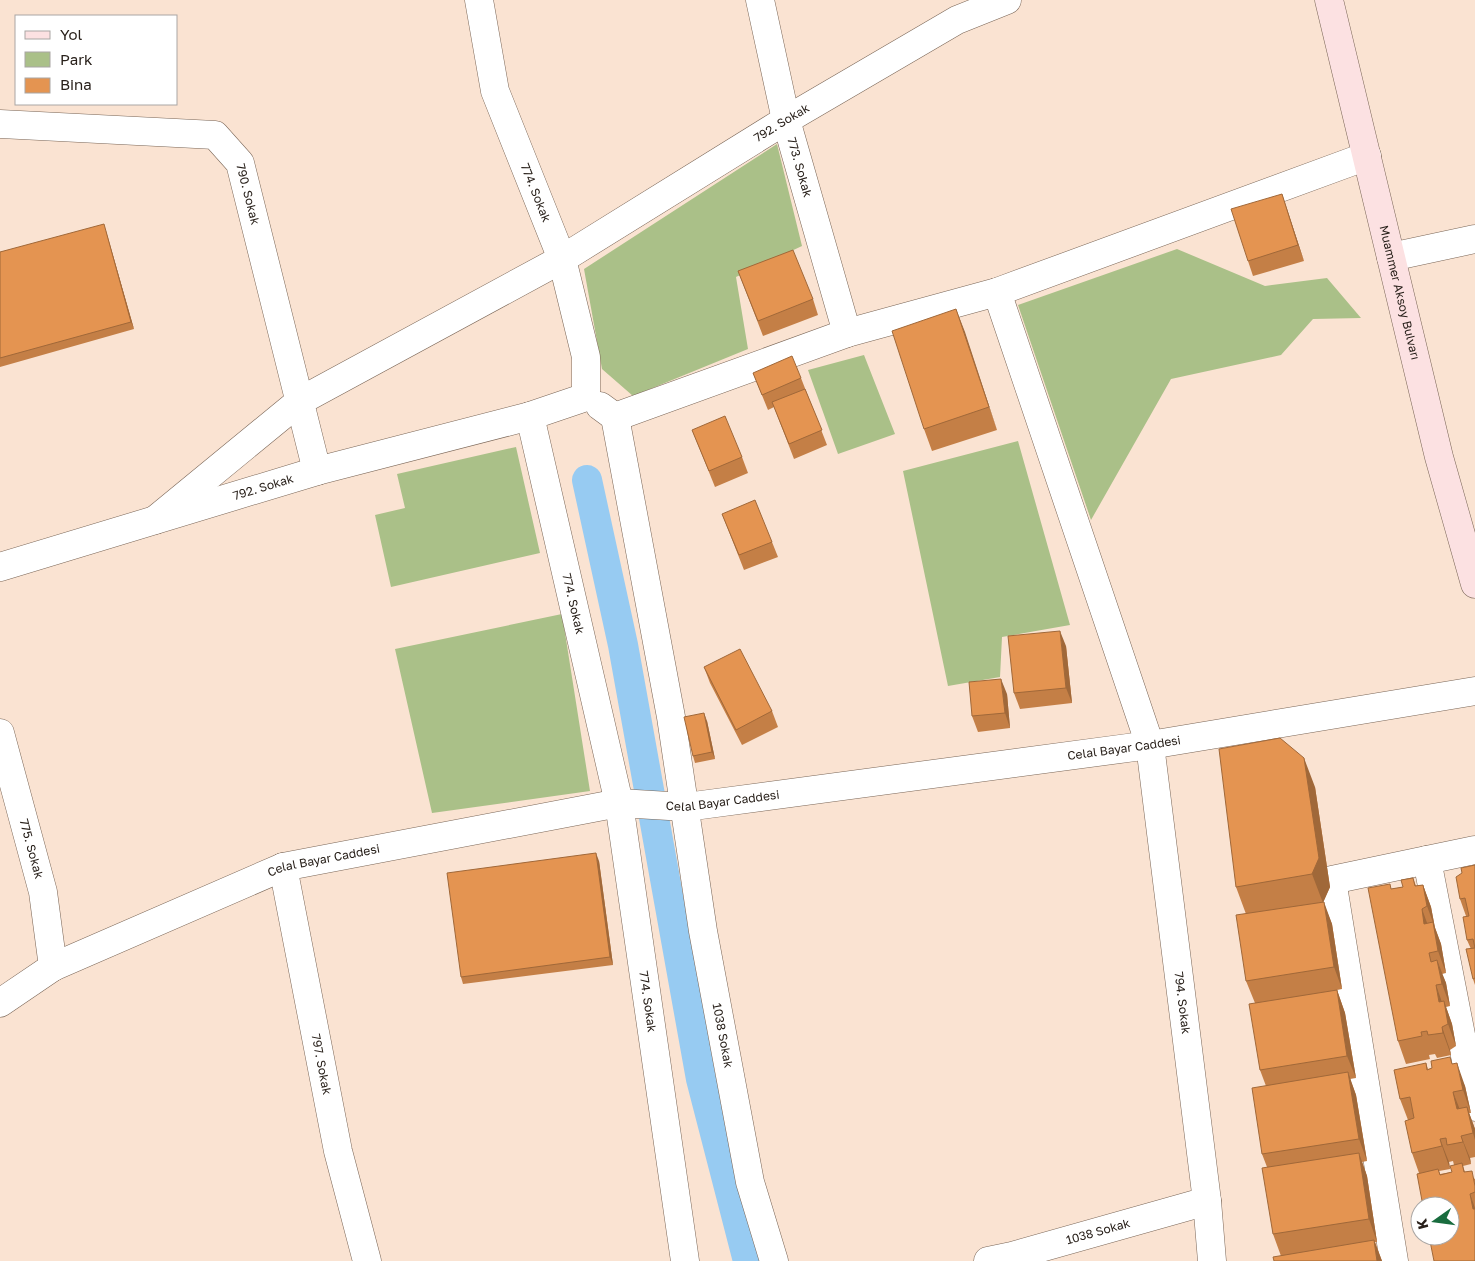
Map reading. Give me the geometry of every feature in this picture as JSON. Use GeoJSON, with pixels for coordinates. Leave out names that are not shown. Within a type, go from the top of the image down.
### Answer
{"type":"FeatureCollection","features":[{"type":"Feature","properties":{"kind":"main road","name":"Muammer Aksoy Bulvarı"},"geometry":{"type":"LineString","coordinates":[[1329,0],[1439,457],[1475,584]]}},
{"type":"Feature","properties":{"kind":"street","name":"774. Sokak"},"geometry":{"type":"LineString","coordinates":[[479,0],[495,91],[562,259],[586,357],[586,397]]}},
{"type":"Feature","properties":{"kind":"street","name":"773. Sokak"},"geometry":{"type":"LineString","coordinates":[[760,0],[786,120],[847,333]]}},
{"type":"Feature","properties":{"kind":"street","name":"792. Sokak"},"geometry":{"type":"LineString","coordinates":[[155,520],[300,400],[562,259],[786,120],[957,20],[1007,0]]}},
{"type":"Feature","properties":{"kind":"street","name":"790. Sokak"},"geometry":{"type":"LineString","coordinates":[[0,124],[214,135],[240,163],[317,471]]}},
{"type":"Feature","properties":{"kind":"street"},"geometry":{"type":"LineString","coordinates":[[530,416],[586,397],[614,417],[847,333],[997,292],[1366,156]]}},
{"type":"Feature","properties":{"kind":"street"},"geometry":{"type":"LineString","coordinates":[[1391,257],[1475,239]]}},
{"type":"Feature","properties":{"kind":"street","name":"794. Sokak"},"geometry":{"type":"LineString","coordinates":[[997,292],[1150,745],[1207,1201],[1212,1261]]}},
{"type":"Feature","properties":{"kind":"street","name":"774. Sokak"},"geometry":{"type":"LineString","coordinates":[[530,416],[619,804],[685,1261]]}},
{"type":"Feature","properties":{"kind":"street","name":"792. Sokak"},"geometry":{"type":"LineString","coordinates":[[0,567],[317,471],[530,416]]}},
{"type":"Feature","properties":{"kind":"street","name":"1038 Sokak"},"geometry":{"type":"LineString","coordinates":[[614,417],[686,807],[703,932],[750,1182],[774,1261]]}},
{"type":"Feature","properties":{"kind":"street","name":"Celal Bayar Caddesi"},"geometry":{"type":"LineString","coordinates":[[0,1003],[53,967],[283,867],[619,804],[686,807],[1150,745],[1475,691]]}},
{"type":"Feature","properties":{"kind":"street","name":"775. Sokak"},"geometry":{"type":"LineString","coordinates":[[0,733],[43,892],[53,967]]}},
{"type":"Feature","properties":{"kind":"street"},"geometry":{"type":"LineString","coordinates":[[1394,1261],[1332,880],[1475,850]]}},
{"type":"Feature","properties":{"kind":"street"},"geometry":{"type":"LineString","coordinates":[[1427,860],[1475,1107]]}},
{"type":"Feature","properties":{"kind":"street","name":"797. Sokak"},"geometry":{"type":"LineString","coordinates":[[283,867],[338,1150],[367,1261]]}},
{"type":"Feature","properties":{"kind":"street","name":"1038 Sokak"},"geometry":{"type":"LineString","coordinates":[[988,1261],[1012,1256],[1207,1201]]}},
{"type":"Feature","properties":{"kind":"green space"},"geometry":{"type":"Polygon","coordinates":[[[777,144],[802,246],[736,277],[748,349],[633,396],[602,369],[584,269],[777,144]]]}},
{"type":"Feature","properties":{"kind":"green space"},"geometry":{"type":"Polygon","coordinates":[[[1177,249],[1265,286],[1327,278],[1361,318],[1313,319],[1281,355],[1171,379],[1091,520],[1018,305],[1177,249]]]}},
{"type":"Feature","properties":{"kind":"green space"},"geometry":{"type":"Polygon","coordinates":[[[864,355],[895,434],[838,454],[808,370],[864,355]]]}},
{"type":"Feature","properties":{"kind":"green space"},"geometry":{"type":"Polygon","coordinates":[[[1018,441],[1070,625],[1002,637],[1000,677],[948,686],[903,471],[1018,441]]]}},
{"type":"Feature","properties":{"kind":"green space"},"geometry":{"type":"Polygon","coordinates":[[[516,447],[540,553],[391,587],[375,515],[405,508],[397,474],[516,447]]]}},
{"type":"Feature","properties":{"kind":"green space"},"geometry":{"type":"Polygon","coordinates":[[[562,614],[590,791],[432,813],[395,649],[562,614]]]}},
{"type":"Feature","properties":{"kind":"building"},"geometry":{"type":"Polygon","coordinates":[[[1282,194],[1298,245],[1248,261],[1231,209],[1282,194]]]}},
{"type":"Feature","properties":{"kind":"building"},"geometry":{"type":"Polygon","coordinates":[[[104,224],[131,322],[0,358],[0,252],[104,224]]]}},
{"type":"Feature","properties":{"kind":"building"},"geometry":{"type":"Polygon","coordinates":[[[793,250],[813,299],[758,321],[738,271],[793,250]]]}},
{"type":"Feature","properties":{"kind":"building"},"geometry":{"type":"Polygon","coordinates":[[[956,309],[989,407],[924,429],[892,331],[956,309]]]}},
{"type":"Feature","properties":{"kind":"building"},"geometry":{"type":"Polygon","coordinates":[[[792,356],[801,378],[762,395],[753,373],[792,356]]]}},
{"type":"Feature","properties":{"kind":"building"},"geometry":{"type":"Polygon","coordinates":[[[805,389],[822,430],[789,444],[772,402],[805,389]]]}},
{"type":"Feature","properties":{"kind":"building"},"geometry":{"type":"Polygon","coordinates":[[[725,416],[742,457],[709,471],[692,430],[725,416]]]}},
{"type":"Feature","properties":{"kind":"building"},"geometry":{"type":"Polygon","coordinates":[[[755,500],[772,542],[739,555],[722,514],[755,500]]]}},
{"type":"Feature","properties":{"kind":"building"},"geometry":{"type":"Polygon","coordinates":[[[1060,631],[1066,688],[1014,693],[1008,636],[1060,631]]]}},
{"type":"Feature","properties":{"kind":"building"},"geometry":{"type":"Polygon","coordinates":[[[740,649],[772,711],[736,730],[704,667],[740,649]]]}},
{"type":"Feature","properties":{"kind":"building"},"geometry":{"type":"Polygon","coordinates":[[[1001,679],[1005,713],[972,716],[969,682],[1001,679]]]}},
{"type":"Feature","properties":{"kind":"building"},"geometry":{"type":"Polygon","coordinates":[[[704,713],[712,752],[693,756],[684,717],[704,713]]]}},
{"type":"Feature","properties":{"kind":"building"},"geometry":{"type":"Polygon","coordinates":[[[1280,738],[1304,758],[1319,858],[1312,874],[1236,887],[1219,749],[1280,738]]]}},
{"type":"Feature","properties":{"kind":"building"},"geometry":{"type":"Polygon","coordinates":[[[596,853],[610,957],[461,977],[447,873],[596,853]]]}},
{"type":"Feature","properties":{"kind":"building"},"geometry":{"type":"Polygon","coordinates":[[[1475,865],[1475,948],[1473,939],[1467,940],[1463,917],[1469,916],[1465,898],[1460,899],[1456,877],[1462,873],[1461,868],[1475,865]]]}},
{"type":"Feature","properties":{"kind":"building"},"geometry":{"type":"Polygon","coordinates":[[[1413,878],[1415,886],[1423,885],[1427,906],[1422,909],[1424,924],[1433,922],[1438,951],[1429,953],[1431,962],[1437,960],[1442,984],[1436,985],[1439,1002],[1444,1001],[1448,1024],[1442,1027],[1443,1033],[1428,1035],[1427,1031],[1421,1032],[1422,1036],[1398,1041],[1368,888],[1390,884],[1391,889],[1403,887],[1401,880],[1413,878]]]}},
{"type":"Feature","properties":{"kind":"building"},"geometry":{"type":"Polygon","coordinates":[[[1324,902],[1334,967],[1246,981],[1236,915],[1324,902]]]}},
{"type":"Feature","properties":{"kind":"building"},"geometry":{"type":"Polygon","coordinates":[[[1475,948],[1475,978],[1473,979],[1466,949],[1475,948]]]}},
{"type":"Feature","properties":{"kind":"building"},"geometry":{"type":"Polygon","coordinates":[[[1337,990],[1347,1056],[1260,1070],[1249,1004],[1337,990]]]}},
{"type":"Feature","properties":{"kind":"building"},"geometry":{"type":"Polygon","coordinates":[[[1450,1057],[1452,1064],[1457,1063],[1463,1090],[1453,1092],[1457,1109],[1467,1107],[1473,1133],[1461,1136],[1463,1142],[1447,1145],[1446,1138],[1440,1139],[1442,1146],[1412,1153],[1405,1121],[1414,1118],[1410,1097],[1400,1099],[1394,1070],[1426,1063],[1427,1070],[1432,1068],[1431,1061],[1450,1057]]]}},
{"type":"Feature","properties":{"kind":"building"},"geometry":{"type":"Polygon","coordinates":[[[1348,1072],[1359,1139],[1262,1154],[1252,1088],[1348,1072]]]}},
{"type":"Feature","properties":{"kind":"building"},"geometry":{"type":"Polygon","coordinates":[[[1359,1153],[1369,1219],[1273,1234],[1262,1168],[1359,1153]]]}},
{"type":"Feature","properties":{"kind":"building"},"geometry":{"type":"Polygon","coordinates":[[[1462,1163],[1464,1172],[1472,1171],[1475,1192],[1470,1194],[1473,1209],[1475,1209],[1475,1261],[1434,1261],[1431,1246],[1460,1246],[1460,1196],[1421,1196],[1417,1174],[1438,1169],[1440,1175],[1452,1172],[1450,1166],[1462,1163]]]}},
{"type":"Feature","properties":{"kind":"building"},"geometry":{"type":"Polygon","coordinates":[[[1374,1240],[1377,1261],[1274,1261],[1273,1257],[1374,1240]]]}},
{"type":"Feature","properties":{"kind":"waterway"},"geometry":{"type":"LineString","coordinates":[[587,480],[623,645],[701,1079],[748,1261]]}}]}
